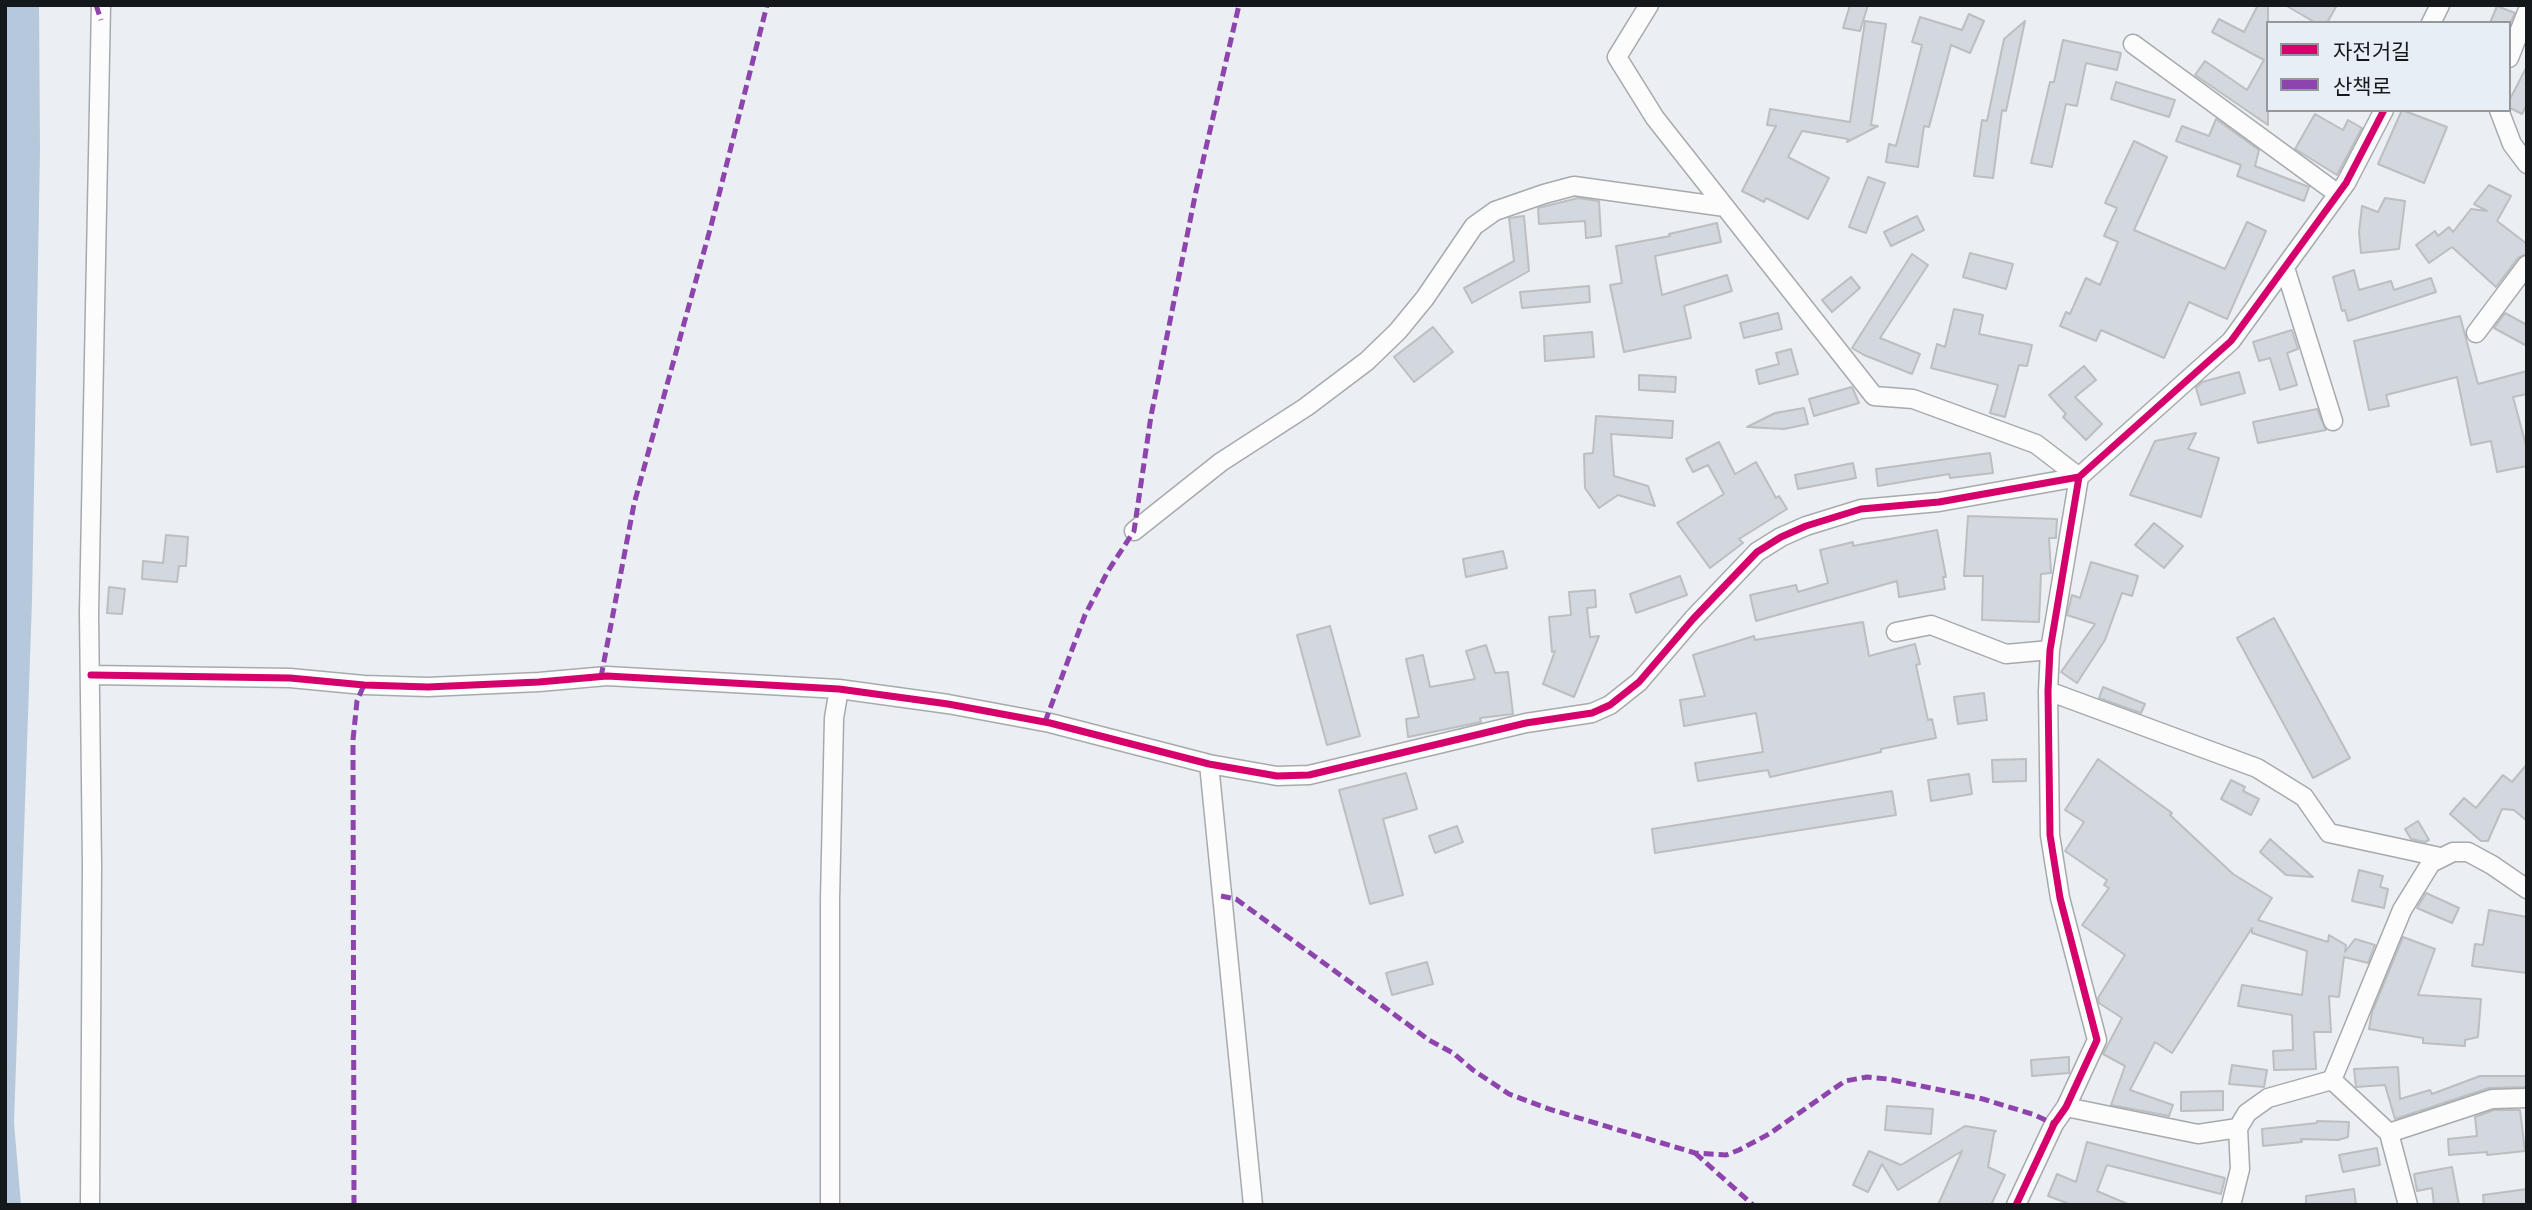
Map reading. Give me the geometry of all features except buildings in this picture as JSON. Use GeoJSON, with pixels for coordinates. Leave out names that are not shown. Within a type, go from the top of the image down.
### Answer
{"type":"FeatureCollection","features":[{"type":"Feature","properties":{"kind":"street"},"geometry":{"type":"LineString","coordinates":[[90,1205],[92,675],[89,613],[101,5]]}},
{"type":"Feature","properties":{"kind":"street"},"geometry":{"type":"LineString","coordinates":[[1648,5],[1617,57],[1655,118],[1874,396],[1913,399],[2036,444],[2079,477]]}},
{"type":"Feature","properties":{"kind":"street"},"geometry":{"type":"LineString","coordinates":[[2432,21],[2440,5]]}},
{"type":"Feature","properties":{"kind":"street"},"geometry":{"type":"LineString","coordinates":[[2511,53],[2527,12]]}},
{"type":"Feature","properties":{"kind":"street"},"geometry":{"type":"LineString","coordinates":[[2133,44],[2338,194]]}},
{"type":"Feature","properties":{"kind":"street"},"geometry":{"type":"LineString","coordinates":[[92,675],[290,678],[364,685],[428,687],[607,676],[839,689],[948,704],[1050,723],[1209,764],[1277,776],[1309,775],[1526,723],[1592,713],[1610,705],[1639,682],[1685,628],[1757,552],[1781,537],[1806,526],[1861,509],[1939,502],[2079,477],[2231,341],[2346,183],[2383,112]]}},
{"type":"Feature","properties":{"kind":"street"},"geometry":{"type":"LineString","coordinates":[[2500,112],[2512,144],[2527,164]]}},
{"type":"Feature","properties":{"kind":"street"},"geometry":{"type":"LineString","coordinates":[[1134,531],[1221,462],[1306,407],[1367,361],[1398,331],[1425,298],[1474,226],[1495,211],[1574,186],[1725,207]]}},
{"type":"Feature","properties":{"kind":"street"},"geometry":{"type":"LineString","coordinates":[[2476,333],[2527,265]]}},
{"type":"Feature","properties":{"kind":"street"},"geometry":{"type":"LineString","coordinates":[[2285,268],[2333,421]]}},
{"type":"Feature","properties":{"kind":"street"},"geometry":{"type":"LineString","coordinates":[[2016,1205],[2097,1040],[2060,898],[2050,835],[2050,650],[2079,477]]}},
{"type":"Feature","properties":{"kind":"street"},"geometry":{"type":"LineString","coordinates":[[1896,632],[1931,625],[2006,654],[2050,650]]}},
{"type":"Feature","properties":{"kind":"street"},"geometry":{"type":"LineString","coordinates":[[830,1205],[830,900],[834,718],[839,689]]}},
{"type":"Feature","properties":{"kind":"street"},"geometry":{"type":"LineString","coordinates":[[2048,691],[2257,768],[2304,797],[2329,833],[2440,857]]}},
{"type":"Feature","properties":{"kind":"street"},"geometry":{"type":"LineString","coordinates":[[1209,764],[1253,1205]]}},
{"type":"Feature","properties":{"kind":"street"},"geometry":{"type":"LineString","coordinates":[[2332,1080],[2402,910],[2431,863],[2453,852],[2468,852],[2527,889]]}},
{"type":"Feature","properties":{"kind":"street"},"geometry":{"type":"LineString","coordinates":[[2231,1205],[2240,1170],[2238,1128],[2247,1113],[2268,1098],[2332,1080]]}},
{"type":"Feature","properties":{"kind":"street"},"geometry":{"type":"LineString","coordinates":[[2332,1080],[2389,1133],[2408,1205]]}},
{"type":"Feature","properties":{"kind":"street"},"geometry":{"type":"LineString","coordinates":[[2389,1133],[2492,1099],[2527,1098]]}},
{"type":"Feature","properties":{"kind":"street"},"geometry":{"type":"LineString","coordinates":[[2066,1107],[2198,1134],[2238,1128]]}},
{"type":"Feature","properties":{"kind":"water"},"geometry":{"type":"Polygon","coordinates":[[[5,5],[39,5],[40,151],[32,600],[14,1123],[21,1205],[5,1205],[5,5]]]}},
{"type":"Feature","properties":{"kind":"marked path"},"geometry":{"type":"LineString","coordinates":[[96,5],[101,20]]}},
{"type":"Feature","properties":{"kind":"marked path"},"geometry":{"type":"LineString","coordinates":[[601,677],[634,504],[711,226],[767,5]]}},
{"type":"Feature","properties":{"kind":"marked path"},"geometry":{"type":"LineString","coordinates":[[1045,722],[1085,615],[1108,571],[1134,531],[1151,416],[1196,191],[1239,5]]}},
{"type":"Feature","properties":{"kind":"marked path"},"geometry":{"type":"LineString","coordinates":[[354,1205],[353,740],[357,701],[364,685]]}},
{"type":"Feature","properties":{"kind":"marked path"},"geometry":{"type":"LineString","coordinates":[[1221,896],[1236,899],[1429,1040],[1453,1053],[1509,1094],[1549,1109],[1695,1153],[1726,1155],[1739,1150],[1769,1134],[1845,1081],[1867,1077],[1983,1099],[2035,1115],[2054,1124]]}},
{"type":"Feature","properties":{"kind":"marked path"},"geometry":{"type":"LineString","coordinates":[[1695,1153],[1753,1205]]}},
{"type":"Feature","properties":{"kind":"cycle path"},"geometry":{"type":"LineString","coordinates":[[2016,1205],[2097,1040],[2060,898],[2050,835],[2050,650],[2079,477],[2231,341],[2346,183],[2383,112]]}},
{"type":"Feature","properties":{"kind":"cycle path"},"geometry":{"type":"LineString","coordinates":[[91,675],[290,678],[364,685],[428,687],[607,676],[839,689],[948,704],[1050,723],[1209,764],[1277,776],[1309,775],[1526,723],[1592,713],[1610,705],[1639,682],[1693,619],[1757,552],[1806,526],[1861,509],[1939,502],[2079,477]]}}]}
